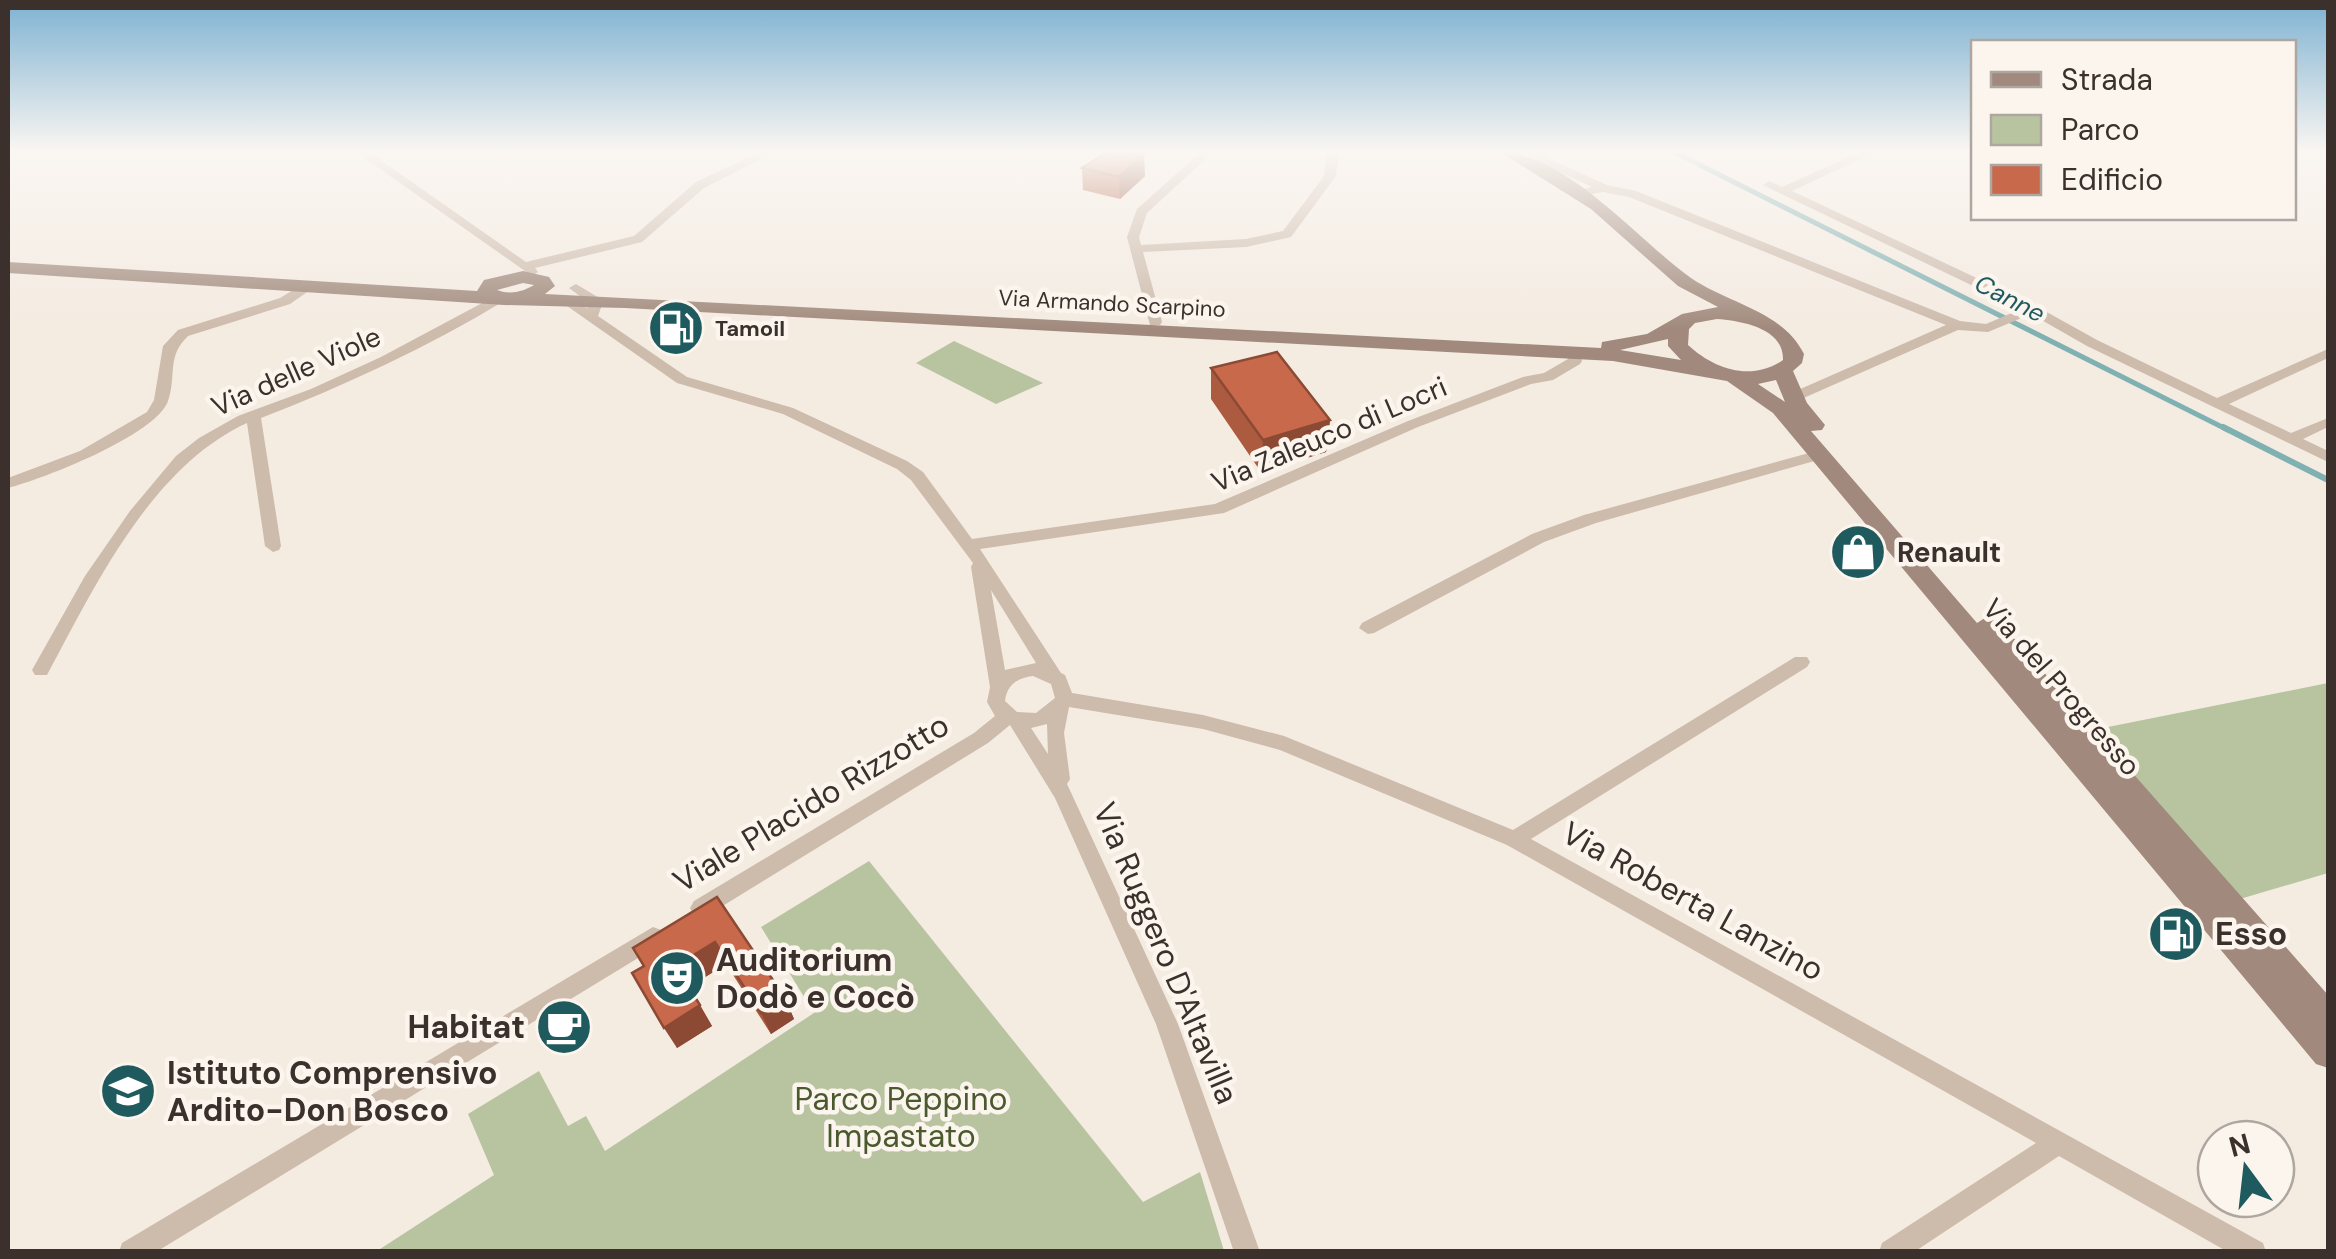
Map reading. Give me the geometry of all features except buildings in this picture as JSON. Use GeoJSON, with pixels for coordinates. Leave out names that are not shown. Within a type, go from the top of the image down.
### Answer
{"type":"FeatureCollection","features":[{"type":"Feature","properties":{"kind":"street"},"geometry":{"type":"LineString","coordinates":[[445,211],[509,255],[515,264],[513,286]]}},
{"type":"Feature","properties":{"kind":"street","name":"Via delle Viole"},"geometry":{"type":"LineString","coordinates":[[41,670],[70,611],[167,477],[205,440],[381,362],[513,286],[638,239],[670,211]]}},
{"type":"Feature","properties":{"kind":"street"},"geometry":{"type":"LineString","coordinates":[[1142,211],[1134,237],[1154,322]]}},
{"type":"Feature","properties":{"kind":"street"},"geometry":{"type":"LineString","coordinates":[[1136,249],[1246,244],[1286,234],[1304,211]]}},
{"type":"Feature","properties":{"kind":"street"},"geometry":{"type":"LineString","coordinates":[[1588,211],[1630,242],[1670,283],[1680,300],[1680,326]]}},
{"type":"Feature","properties":{"kind":"street"},"geometry":{"type":"LineString","coordinates":[[1602,211],[1685,282],[1751,318]]}},
{"type":"Feature","properties":{"kind":"street"},"geometry":{"type":"LineString","coordinates":[[1673,211],[1955,326],[1992,330],[2026,312]]}},
{"type":"Feature","properties":{"kind":"street"},"geometry":{"type":"LineString","coordinates":[[1821,211],[2328,457]]}},
{"type":"Feature","properties":{"kind":"street","name":"Via Armando Scarpino"},"geometry":{"type":"LineString","coordinates":[[8,260],[513,286],[574,295],[1611,346],[1652,339],[1680,326]]}},
{"type":"Feature","properties":{"kind":"street","name":"Via Armando Scarpino"},"geometry":{"type":"LineString","coordinates":[[8,268],[308,285],[513,286],[574,295],[593,310],[1574,353],[1624,357],[1725,375]]}},
{"type":"Feature","properties":{"kind":"street"},"geometry":{"type":"LineString","coordinates":[[8,482],[114,440],[152,414],[161,400],[170,346],[183,333],[286,301],[308,285]]}},
{"type":"Feature","properties":{"kind":"street"},"geometry":{"type":"LineString","coordinates":[[593,310],[682,380],[788,411],[902,465],[917,476],[971,548],[1062,686],[1062,703],[1036,721],[1011,719],[996,702],[999,686],[987,601],[971,548]]}},
{"type":"Feature","properties":{"kind":"street"},"geometry":{"type":"LineString","coordinates":[[1680,326],[1689,318],[1717,312],[1751,318]]}},
{"type":"Feature","properties":{"kind":"street","name":"Via del Progresso"},"geometry":{"type":"LineString","coordinates":[[1751,318],[1768,324],[1790,343],[1792,364],[1783,371],[1797,406],[2328,1018]]}},
{"type":"Feature","properties":{"kind":"street","name":"Via del Progresso"},"geometry":{"type":"LineString","coordinates":[[1680,326],[1678,346],[1687,356],[1780,408],[2328,1053]]}},
{"type":"Feature","properties":{"kind":"street"},"geometry":{"type":"LineString","coordinates":[[1794,397],[1955,326]]}},
{"type":"Feature","properties":{"kind":"street","name":"Via Zaleuco di Locri"},"geometry":{"type":"LineString","coordinates":[[971,548],[1203,513],[1241,502],[1413,424],[1528,380],[1548,377],[1576,361],[1574,353]]}},
{"type":"Feature","properties":{"kind":"street"},"geometry":{"type":"LineString","coordinates":[[2216,404],[2328,353]]}},
{"type":"Feature","properties":{"kind":"street"},"geometry":{"type":"LineString","coordinates":[[1725,375],[1752,378],[1783,371]]}},
{"type":"Feature","properties":{"kind":"street"},"geometry":{"type":"LineString","coordinates":[[254,418],[273,546]]}},
{"type":"Feature","properties":{"kind":"street"},"geometry":{"type":"LineString","coordinates":[[2291,439],[2328,422]]}},
{"type":"Feature","properties":{"kind":"street"},"geometry":{"type":"LineString","coordinates":[[1368,628],[1538,538],[1590,518],[1820,455]]}},
{"type":"Feature","properties":{"kind":"street"},"geometry":{"type":"LineString","coordinates":[[1514,839],[1801,662]]}},
{"type":"Feature","properties":{"kind":"street"},"geometry":{"type":"LineString","coordinates":[[999,686],[1024,670],[1053,675]]}},
{"type":"Feature","properties":{"kind":"street","name":"Via Roberta Lanzino"},"geometry":{"type":"LineString","coordinates":[[1062,703],[1202,722],[1284,744],[1514,839],[2254,1252]]}},
{"type":"Feature","properties":{"kind":"street","name":"Via Ruggero D'Altavilla"},"geometry":{"type":"LineString","coordinates":[[1062,703],[1056,757],[1063,794]]}},
{"type":"Feature","properties":{"kind":"street","name":"Via Ruggero D'Altavilla"},"geometry":{"type":"LineString","coordinates":[[1011,719],[1063,794],[1168,1024],[1247,1252]]}},
{"type":"Feature","properties":{"kind":"street","name":"Viale Placido Rizzotto"},"geometry":{"type":"LineString","coordinates":[[132,1252],[1011,719]]}},
{"type":"Feature","properties":{"kind":"street"},"geometry":{"type":"LineString","coordinates":[[1891,1252],[2058,1143]]}},
{"type":"Feature","properties":{"kind":"green space"},"geometry":{"type":"Polygon","coordinates":[[[954,341],[1043,383],[996,404],[916,363],[954,341]]]}},
{"type":"Feature","properties":{"kind":"green space"},"geometry":{"type":"Polygon","coordinates":[[[2328,683],[2328,873],[2240,899],[2093,730],[2328,683]]]}},
{"type":"Feature","properties":{"kind":"green space","name":"Parco Peppino Impastato"},"geometry":{"type":"Polygon","coordinates":[[[869,861],[1143,1202],[1200,1172],[1224,1251],[377,1251],[494,1175],[468,1114],[539,1071],[568,1126],[586,1116],[605,1151],[814,1013],[761,927],[869,861]]]}},
{"type":"Feature","properties":{"kind":"waterway","name":"Canne"},"geometry":{"type":"LineString","coordinates":[[1791,211],[2228,430]]}},
{"type":"Feature","properties":{"kind":"waterway","name":"Canne"},"geometry":{"type":"LineString","coordinates":[[2223,427],[2328,480]]}},
{"type":"Feature","properties":{"kind":"place","name":"Tamoil"},"geometry":{"type":"Point","coordinates":[676,328]}},
{"type":"Feature","properties":{"kind":"place","name":"Renault"},"geometry":{"type":"Point","coordinates":[1858,552]}},
{"type":"Feature","properties":{"kind":"place","name":"Esso"},"geometry":{"type":"Point","coordinates":[2176,934]}},
{"type":"Feature","properties":{"kind":"place","name":"Auditorium Dodò e Cocò"},"geometry":{"type":"Point","coordinates":[677,978]}},
{"type":"Feature","properties":{"kind":"place","name":"Habitat"},"geometry":{"type":"Point","coordinates":[564,1027]}},
{"type":"Feature","properties":{"kind":"place","name":"Istituto Comprensivo Ardito-Don Bosco"},"geometry":{"type":"Point","coordinates":[128,1091]}}]}
